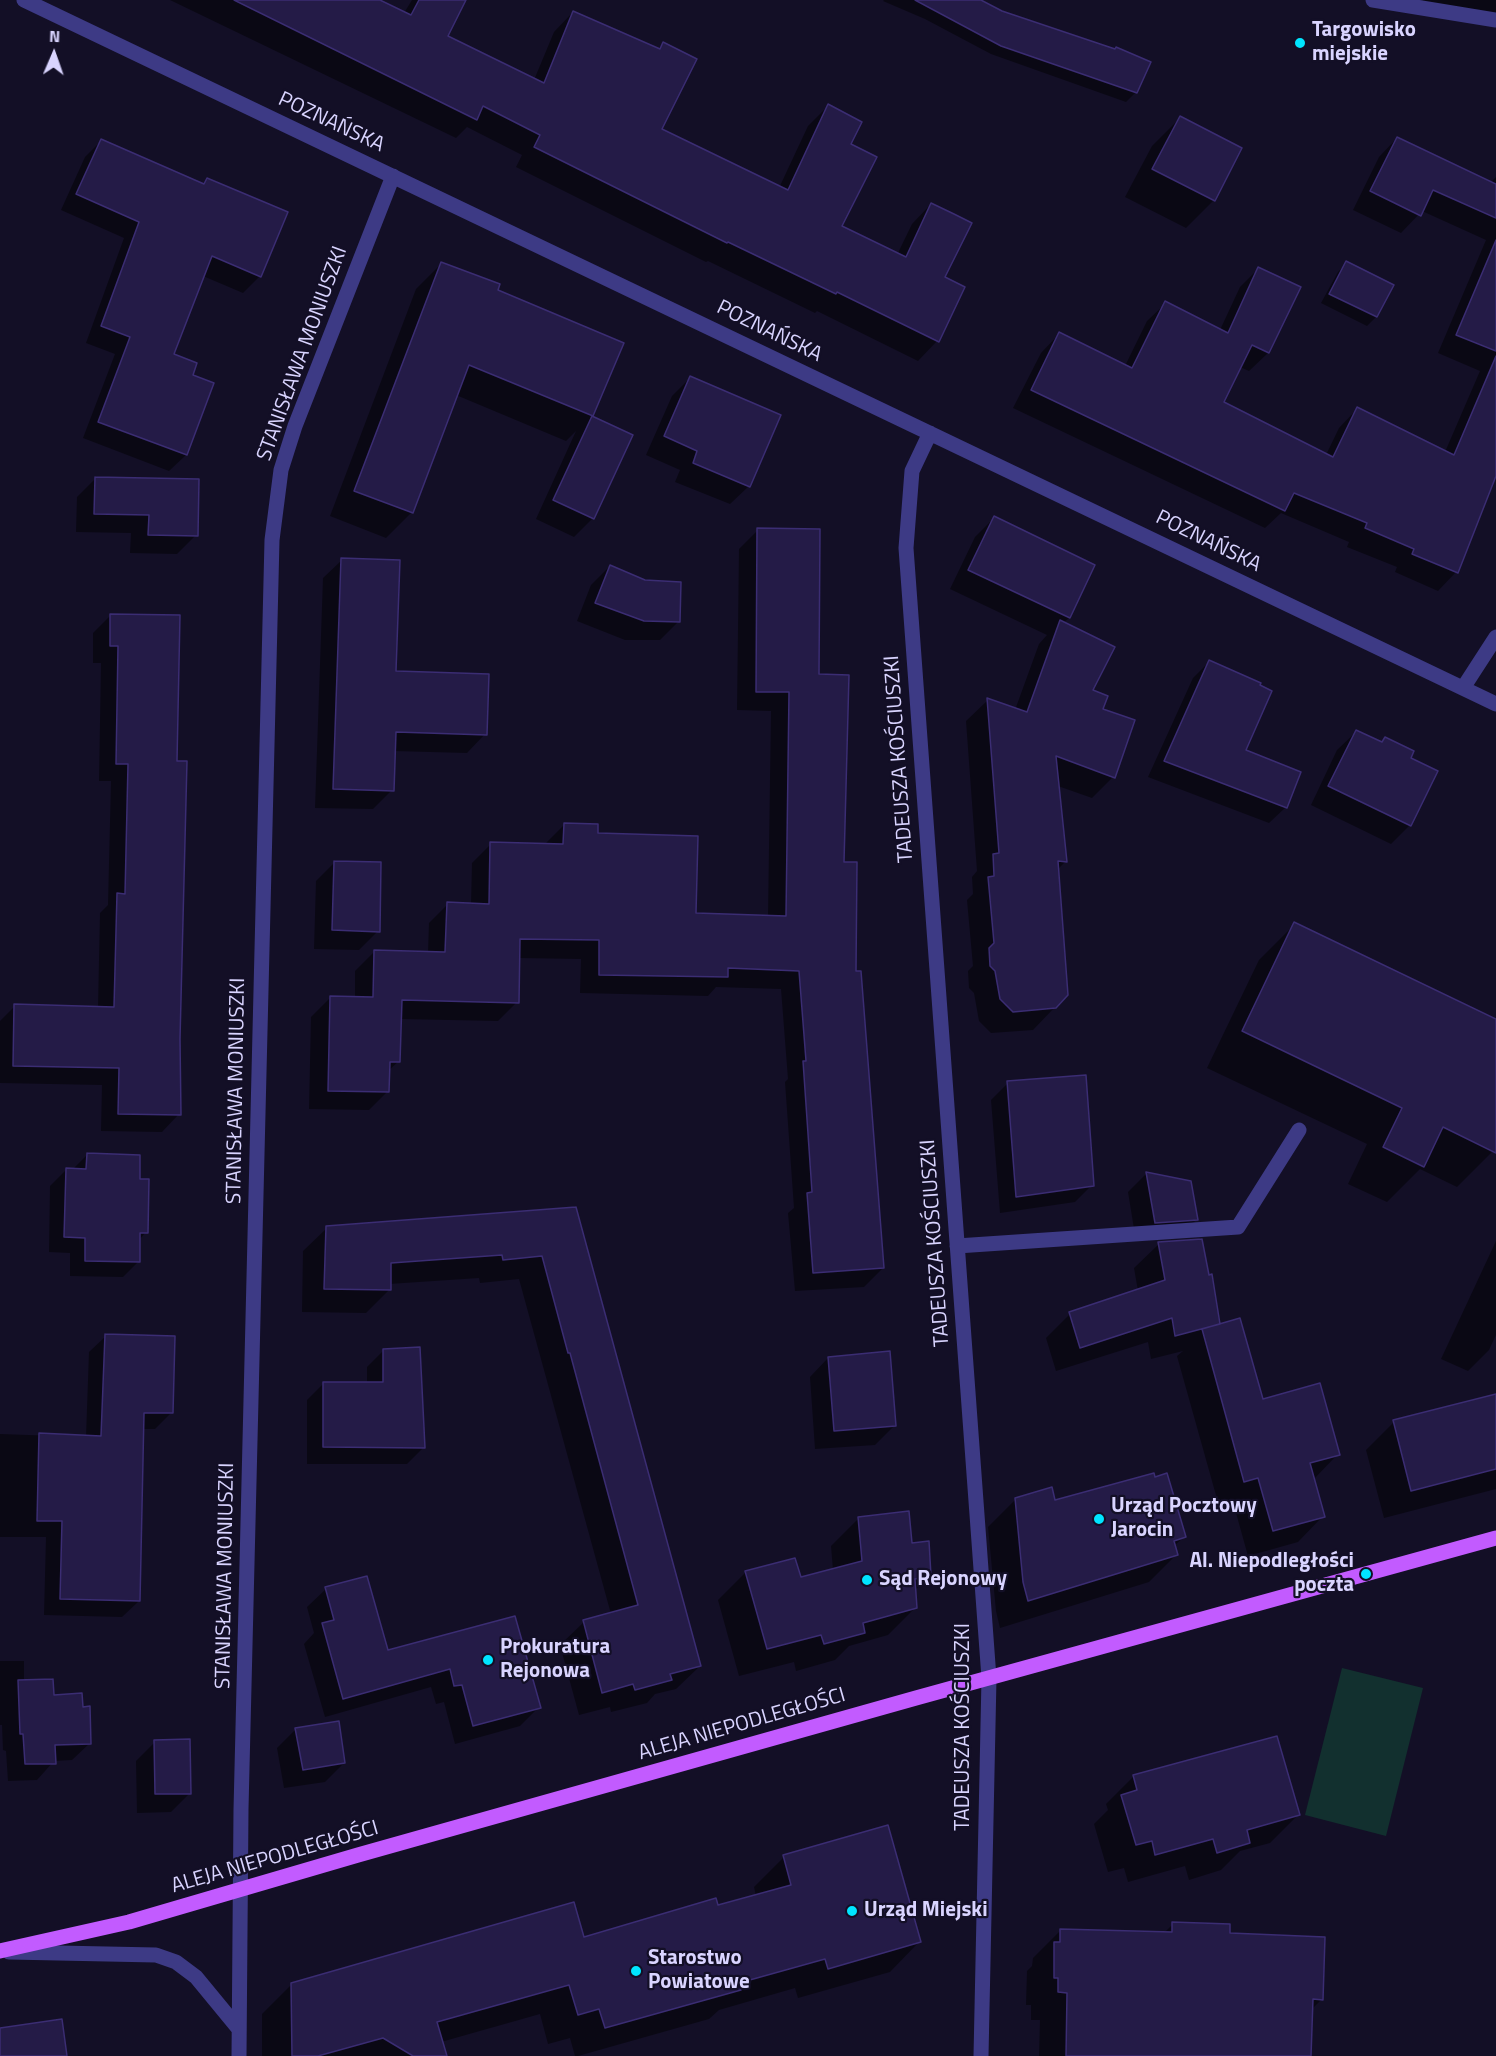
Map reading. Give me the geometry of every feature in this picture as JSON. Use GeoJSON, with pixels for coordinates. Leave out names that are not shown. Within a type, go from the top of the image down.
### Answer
{"type":"FeatureCollection","features":[{"type":"Feature","properties":{"kind":"main road","name":"ALEJA NIEPODLEGŁOŚCI"},"geometry":{"type":"LineString","coordinates":[[0,1952],[129,1922],[358,1855],[1496,1538]]}},
{"type":"Feature","properties":{"kind":"street","name":"POZNAŃSKA"},"geometry":{"type":"LineString","coordinates":[[24,0],[1496,704]]}},
{"type":"Feature","properties":{"kind":"street"},"geometry":{"type":"LineString","coordinates":[[1373,0],[1496,20]]}},
{"type":"Feature","properties":{"kind":"street","name":"STANISŁAWA MONIUSZKI"},"geometry":{"type":"LineString","coordinates":[[239,2056],[242,1761],[272,540],[281,470],[295,426],[393,176]]}},
{"type":"Feature","properties":{"kind":"street","name":"TADEUSZA KOŚCIUSZKI"},"geometry":{"type":"LineString","coordinates":[[930,433],[912,471],[906,548],[989,1678],[981,2056]]}},
{"type":"Feature","properties":{"kind":"street"},"geometry":{"type":"LineString","coordinates":[[1463,688],[1496,637]]}},
{"type":"Feature","properties":{"kind":"street"},"geometry":{"type":"LineString","coordinates":[[957,1246],[1238,1227],[1299,1130]]}},
{"type":"Feature","properties":{"kind":"street"},"geometry":{"type":"LineString","coordinates":[[0,1952],[156,1955],[176,1962],[196,1977],[238,2028]]}},
{"type":"Feature","properties":{"kind":"green space"},"geometry":{"type":"Polygon","coordinates":[[[1342,1668],[1423,1688],[1386,1836],[1305,1815],[1342,1668]]]}},
{"type":"Feature","properties":{"kind":"building"},"geometry":{"type":"Polygon","coordinates":[[[234,0],[380,0],[411,15],[419,0],[466,0],[448,36],[544,83],[573,11],[660,49],[663,42],[697,59],[662,129],[788,190],[828,104],[862,122],[851,144],[877,157],[842,226],[906,257],[931,203],[954,214],[972,223],[945,277],[965,287],[939,342],[837,292],[836,294],[727,243],[534,147],[540,135],[483,106],[477,120],[234,0]]]}},
{"type":"Feature","properties":{"kind":"building"},"geometry":{"type":"Polygon","coordinates":[[[915,0],[981,0],[1002,11],[1115,49],[1116,47],[1151,62],[1137,93],[1001,46],[915,0]]]}},
{"type":"Feature","properties":{"kind":"building"},"geometry":{"type":"Polygon","coordinates":[[[1180,116],[1242,148],[1215,201],[1152,169],[1180,116]]]}},
{"type":"Feature","properties":{"kind":"building"},"geometry":{"type":"Polygon","coordinates":[[[1397,137],[1496,184],[1496,218],[1433,190],[1421,216],[1370,191],[1397,137]]]}},
{"type":"Feature","properties":{"kind":"building"},"geometry":{"type":"Polygon","coordinates":[[[101,139],[204,184],[207,178],[288,212],[261,277],[212,256],[174,354],[197,363],[193,375],[214,383],[187,455],[98,422],[130,337],[101,326],[139,222],[76,194],[101,139]]]}},
{"type":"Feature","properties":{"kind":"building"},"geometry":{"type":"Polygon","coordinates":[[[1496,240],[1496,351],[1456,335],[1496,240]]]}},
{"type":"Feature","properties":{"kind":"building"},"geometry":{"type":"Polygon","coordinates":[[[1346,261],[1394,285],[1377,317],[1329,294],[1346,261]]]}},
{"type":"Feature","properties":{"kind":"building"},"geometry":{"type":"Polygon","coordinates":[[[441,262],[500,284],[498,290],[624,343],[593,416],[469,365],[413,513],[354,491],[441,262]]]}},
{"type":"Feature","properties":{"kind":"building"},"geometry":{"type":"Polygon","coordinates":[[[1258,267],[1301,287],[1269,353],[1252,345],[1224,402],[1333,457],[1357,407],[1454,455],[1496,356],[1496,476],[1458,573],[1412,554],[1414,549],[1365,528],[1367,523],[1294,493],[1285,511],[1031,390],[1059,332],[1132,368],[1165,301],[1228,333],[1258,267]]]}},
{"type":"Feature","properties":{"kind":"building"},"geometry":{"type":"Polygon","coordinates":[[[690,376],[781,415],[750,487],[693,463],[697,451],[664,436],[690,376]]]}},
{"type":"Feature","properties":{"kind":"building"},"geometry":{"type":"Polygon","coordinates":[[[592,416],[633,435],[594,519],[553,500],[592,416]]]}},
{"type":"Feature","properties":{"kind":"building"},"geometry":{"type":"Polygon","coordinates":[[[95,477],[199,479],[198,536],[148,535],[149,515],[94,514],[95,477]]]}},
{"type":"Feature","properties":{"kind":"building"},"geometry":{"type":"Polygon","coordinates":[[[994,516],[1095,565],[1070,618],[968,570],[994,516]]]}},
{"type":"Feature","properties":{"kind":"building"},"geometry":{"type":"Polygon","coordinates":[[[757,528],[820,529],[819,674],[849,675],[844,862],[857,862],[856,971],[861,971],[884,1268],[813,1273],[807,1193],[812,1192],[803,1061],[806,1061],[799,971],[728,968],[728,977],[599,975],[599,940],[520,939],[519,1003],[402,1000],[400,1062],[390,1062],[389,1092],[328,1091],[330,996],[373,997],[374,950],[445,952],[447,902],[489,904],[490,842],[563,844],[564,823],[598,824],[598,833],[698,836],[696,913],[786,916],[789,692],[756,692],[757,528]]]}},
{"type":"Feature","properties":{"kind":"building"},"geometry":{"type":"Polygon","coordinates":[[[341,558],[400,560],[396,671],[489,674],[487,735],[396,732],[394,791],[333,789],[341,558]]]}},
{"type":"Feature","properties":{"kind":"building"},"geometry":{"type":"Polygon","coordinates":[[[610,565],[645,580],[681,582],[680,622],[644,621],[595,603],[610,565]]]}},
{"type":"Feature","properties":{"kind":"building"},"geometry":{"type":"Polygon","coordinates":[[[110,614],[180,615],[177,761],[187,761],[180,1039],[181,1115],[118,1114],[119,1068],[13,1066],[14,1004],[114,1007],[117,893],[125,894],[128,764],[116,764],[118,646],[110,646],[110,614]]]}},
{"type":"Feature","properties":{"kind":"building"},"geometry":{"type":"Polygon","coordinates":[[[1060,620],[1115,647],[1093,690],[1108,696],[1103,709],[1135,720],[1115,778],[1056,756],[1067,862],[1058,861],[1068,995],[1056,1008],[1013,1012],[1000,999],[995,971],[990,966],[989,948],[994,943],[988,877],[994,876],[993,854],[999,853],[987,698],[1027,712],[1060,620]]]}},
{"type":"Feature","properties":{"kind":"building"},"geometry":{"type":"Polygon","coordinates":[[[1209,660],[1261,683],[1260,685],[1272,691],[1246,750],[1301,772],[1287,808],[1164,761],[1209,660]]]}},
{"type":"Feature","properties":{"kind":"building"},"geometry":{"type":"Polygon","coordinates":[[[1356,730],[1382,742],[1385,737],[1414,751],[1411,758],[1438,771],[1411,826],[1328,786],[1356,730]]]}},
{"type":"Feature","properties":{"kind":"building"},"geometry":{"type":"Polygon","coordinates":[[[334,861],[381,862],[380,932],[332,930],[334,861]]]}},
{"type":"Feature","properties":{"kind":"building"},"geometry":{"type":"Polygon","coordinates":[[[1294,922],[1496,1019],[1496,1153],[1443,1127],[1424,1167],[1383,1147],[1402,1108],[1242,1031],[1294,922]]]}},
{"type":"Feature","properties":{"kind":"building"},"geometry":{"type":"Polygon","coordinates":[[[1086,1075],[1094,1186],[1016,1197],[1007,1081],[1086,1075]]]}},
{"type":"Feature","properties":{"kind":"building"},"geometry":{"type":"Polygon","coordinates":[[[87,1153],[140,1155],[140,1179],[149,1179],[148,1233],[140,1233],[140,1262],[85,1261],[85,1238],[64,1237],[66,1168],[86,1169],[87,1153]]]}},
{"type":"Feature","properties":{"kind":"building"},"geometry":{"type":"Polygon","coordinates":[[[1146,1172],[1191,1181],[1198,1220],[1155,1223],[1146,1172]]]}},
{"type":"Feature","properties":{"kind":"building"},"geometry":{"type":"Polygon","coordinates":[[[576,1207],[701,1666],[670,1674],[672,1680],[635,1690],[633,1684],[602,1693],[583,1620],[638,1605],[542,1256],[503,1260],[502,1255],[391,1263],[391,1290],[324,1289],[326,1226],[576,1207]]]}},
{"type":"Feature","properties":{"kind":"building"},"geometry":{"type":"Polygon","coordinates":[[[1202,1239],[1209,1275],[1212,1274],[1220,1324],[1175,1336],[1172,1318],[1080,1348],[1069,1312],[1165,1280],[1158,1242],[1202,1239]]]}},
{"type":"Feature","properties":{"kind":"building"},"geometry":{"type":"Polygon","coordinates":[[[1240,1318],[1263,1399],[1320,1383],[1340,1455],[1310,1463],[1325,1517],[1273,1531],[1258,1478],[1244,1482],[1202,1329],[1240,1318]]]}},
{"type":"Feature","properties":{"kind":"building"},"geometry":{"type":"Polygon","coordinates":[[[105,1334],[175,1336],[173,1413],[144,1413],[140,1601],[60,1599],[62,1521],[37,1521],[39,1433],[101,1436],[105,1334]]]}},
{"type":"Feature","properties":{"kind":"building"},"geometry":{"type":"Polygon","coordinates":[[[420,1347],[425,1448],[323,1447],[323,1382],[383,1382],[383,1349],[420,1347]]]}},
{"type":"Feature","properties":{"kind":"building"},"geometry":{"type":"Polygon","coordinates":[[[890,1351],[896,1426],[834,1431],[828,1357],[890,1351]]]}},
{"type":"Feature","properties":{"kind":"building"},"geometry":{"type":"Polygon","coordinates":[[[1496,1394],[1496,1469],[1411,1491],[1393,1420],[1496,1394]]]}},
{"type":"Feature","properties":{"kind":"building","name":"Urząd Pocztowy Jarocin"},"geometry":{"type":"Polygon","coordinates":[[[1154,1473],[1155,1477],[1167,1473],[1186,1537],[1174,1541],[1178,1555],[1028,1601],[1023,1582],[1015,1498],[1052,1487],[1055,1500],[1154,1473]]]}},
{"type":"Feature","properties":{"kind":"building","name":"Sąd Rejonowy"},"geometry":{"type":"Polygon","coordinates":[[[909,1511],[912,1543],[929,1541],[931,1576],[915,1579],[917,1608],[863,1623],[865,1633],[824,1644],[821,1635],[767,1649],[745,1571],[795,1558],[801,1577],[862,1561],[858,1517],[909,1511]]]}},
{"type":"Feature","properties":{"kind":"building"},"geometry":{"type":"Polygon","coordinates":[[[367,1576],[388,1650],[515,1616],[541,1708],[473,1726],[462,1685],[454,1686],[450,1669],[343,1699],[322,1623],[334,1620],[325,1587],[367,1576]]]}},
{"type":"Feature","properties":{"kind":"building"},"geometry":{"type":"Polygon","coordinates":[[[53,1679],[54,1695],[82,1693],[83,1707],[90,1706],[91,1744],[55,1745],[56,1764],[25,1764],[23,1734],[20,1734],[18,1680],[53,1679]]]}},
{"type":"Feature","properties":{"kind":"building"},"geometry":{"type":"Polygon","coordinates":[[[339,1721],[345,1763],[303,1770],[295,1728],[339,1721]]]}},
{"type":"Feature","properties":{"kind":"building"},"geometry":{"type":"Polygon","coordinates":[[[1277,1736],[1300,1815],[1247,1830],[1250,1843],[1217,1853],[1213,1839],[1155,1855],[1152,1841],[1136,1845],[1121,1795],[1137,1790],[1133,1775],[1277,1736]]]}},
{"type":"Feature","properties":{"kind":"building"},"geometry":{"type":"Polygon","coordinates":[[[190,1739],[191,1794],[155,1794],[154,1740],[190,1739]]]}},
{"type":"Feature","properties":{"kind":"building"},"geometry":{"type":"Polygon","coordinates":[[[888,1825],[921,1942],[828,1969],[825,1959],[739,1983],[741,1990],[605,2028],[599,2009],[578,2015],[569,1985],[437,2022],[447,2056],[413,2056],[383,2038],[318,2056],[292,2056],[291,1983],[574,1902],[584,1937],[716,1898],[718,1905],[791,1885],[783,1855],[888,1825]]]}},
{"type":"Feature","properties":{"kind":"building"},"geometry":{"type":"Polygon","coordinates":[[[1172,1922],[1230,1924],[1230,1933],[1325,1937],[1323,2000],[1313,1999],[1311,2056],[1066,2056],[1067,1993],[1058,1992],[1058,1978],[1054,1978],[1054,1942],[1060,1942],[1060,1929],[1172,1932],[1172,1922]]]}},
{"type":"Feature","properties":{"kind":"building"},"geometry":{"type":"Polygon","coordinates":[[[62,2019],[67,2056],[0,2056],[0,2028],[62,2019]]]}},
{"type":"Feature","properties":{"kind":"place","name":"Targowisko miejskie"},"geometry":{"type":"Point","coordinates":[1300,43]}},
{"type":"Feature","properties":{"kind":"place","name":"Urząd Pocztowy Jarocin"},"geometry":{"type":"Point","coordinates":[1099,1519]}},
{"type":"Feature","properties":{"kind":"place","name":"Al. Niepodległości poczta"},"geometry":{"type":"Point","coordinates":[1366,1574]}},
{"type":"Feature","properties":{"kind":"place","name":"Sąd Rejonowy"},"geometry":{"type":"Point","coordinates":[867,1580]}},
{"type":"Feature","properties":{"kind":"place","name":"Prokuratura Rejonowa"},"geometry":{"type":"Point","coordinates":[488,1660]}},
{"type":"Feature","properties":{"kind":"place","name":"Urząd Miejski"},"geometry":{"type":"Point","coordinates":[852,1911]}},
{"type":"Feature","properties":{"kind":"place","name":"Starostwo Powiatowe"},"geometry":{"type":"Point","coordinates":[636,1971]}}]}
